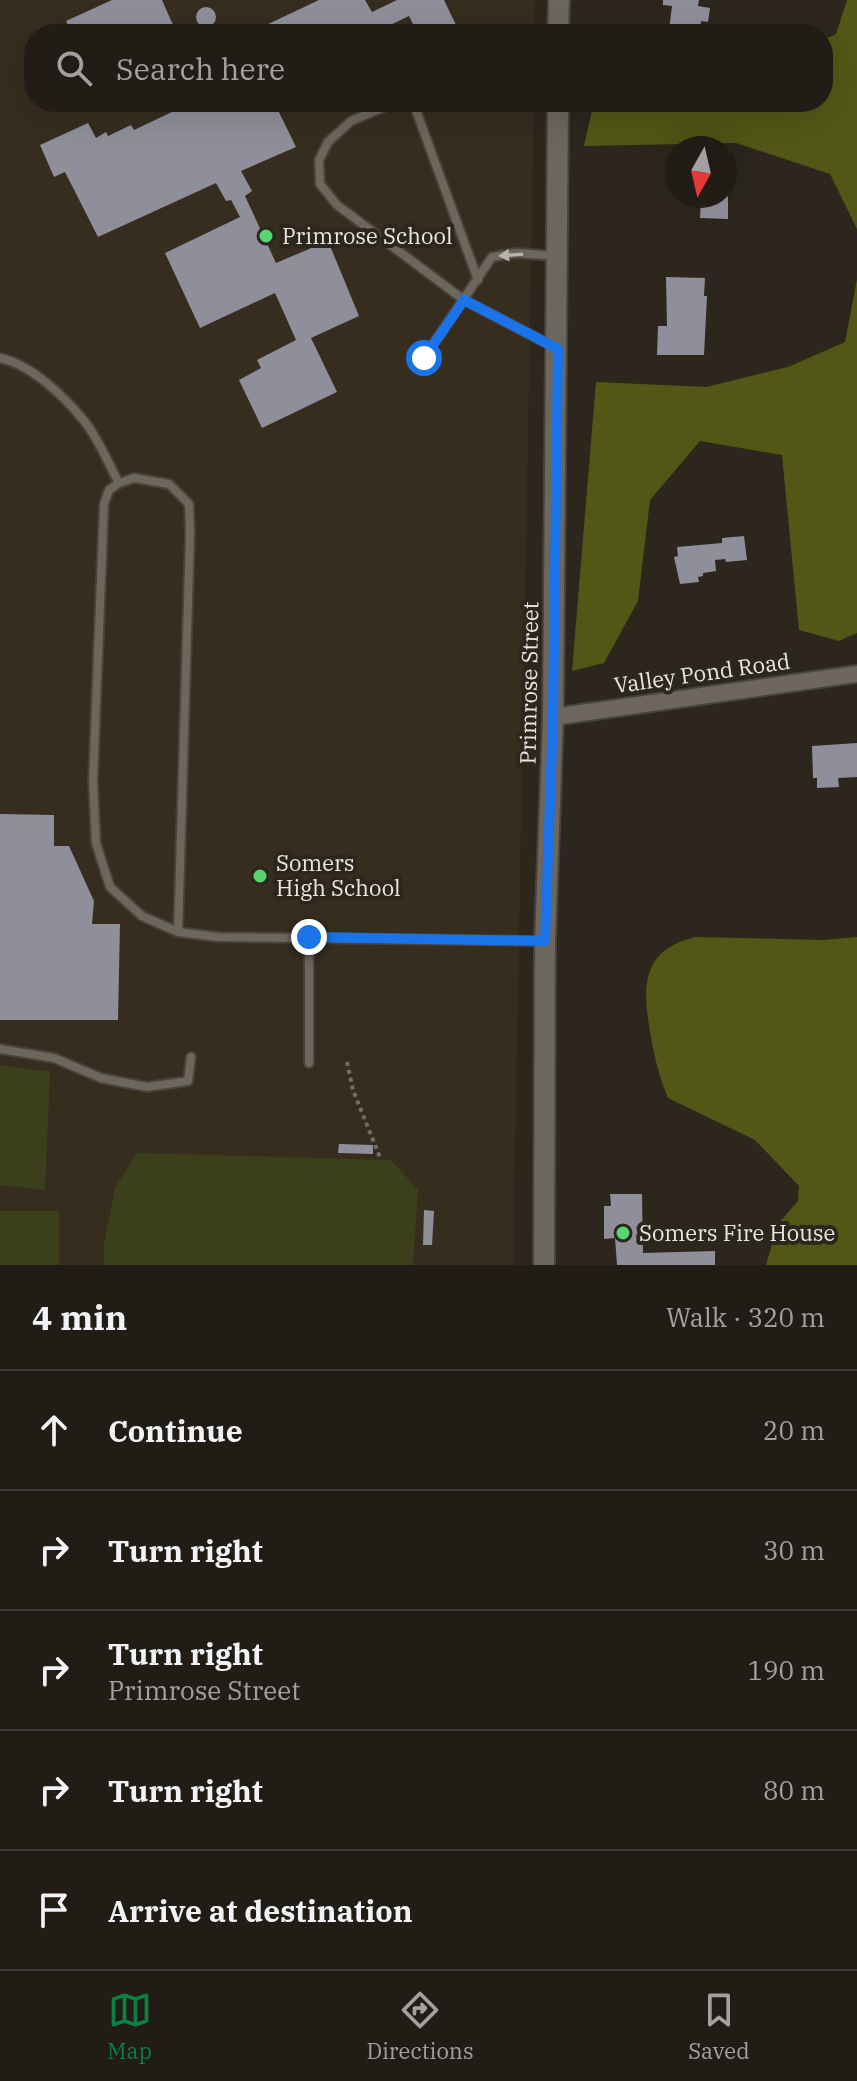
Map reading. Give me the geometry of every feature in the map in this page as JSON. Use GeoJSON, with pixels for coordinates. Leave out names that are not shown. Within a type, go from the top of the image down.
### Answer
{"type":"FeatureCollection","features":[{"type":"Feature","properties":{"kind":"main road"},"geometry":{"type":"LineString","coordinates":[[558,24],[559,0]]}},
{"type":"Feature","properties":{"kind":"main road","name":"Primrose Street"},"geometry":{"type":"LineString","coordinates":[[544,1265],[545,941],[553,717],[558,112]]}},
{"type":"Feature","properties":{"kind":"street","name":"Valley Pond Road"},"geometry":{"type":"LineString","coordinates":[[553,717],[857,674]]}},
{"type":"Feature","properties":{"kind":"lane"},"geometry":{"type":"LineString","coordinates":[[372,112],[351,121],[328,142],[319,160],[320,184],[337,205],[464,300],[558,349]]}},
{"type":"Feature","properties":{"kind":"lane"},"geometry":{"type":"LineString","coordinates":[[417,112],[478,280]]}},
{"type":"Feature","properties":{"kind":"lane"},"geometry":{"type":"LineString","coordinates":[[424,358],[492,257],[516,253],[558,256]]}},
{"type":"Feature","properties":{"kind":"lane"},"geometry":{"type":"LineString","coordinates":[[0,358],[9,360],[47,383],[86,423],[119,483]]}},
{"type":"Feature","properties":{"kind":"lane"},"geometry":{"type":"LineString","coordinates":[[178,932],[189,504],[169,484],[134,478],[109,490],[103,519],[93,781],[96,843],[110,887],[142,916],[178,932],[218,937],[545,941]]}},
{"type":"Feature","properties":{"kind":"lane"},"geometry":{"type":"LineString","coordinates":[[309,937],[309,1063]]}},
{"type":"Feature","properties":{"kind":"lane"},"geometry":{"type":"LineString","coordinates":[[0,1049],[54,1058],[101,1078],[147,1087],[188,1081],[191,1057]]}},
{"type":"Feature","properties":{"kind":"path"},"geometry":{"type":"LineString","coordinates":[[347,1062],[353,1090],[381,1160]]}},
{"type":"Feature","properties":{"kind":"shaded area","name":"Somers High School"},"geometry":{"type":"Polygon","coordinates":[[[0,0],[535,0],[535,24],[24,24],[24,112],[534,112],[513,1265],[0,1265],[0,0]]]}},
{"type":"Feature","properties":{"kind":"green space"},"geometry":{"type":"Polygon","coordinates":[[[847,0],[857,0],[857,229],[830,174],[737,143],[737,136],[665,136],[665,144],[584,146],[592,112],[833,112],[833,35],[847,0]]]}},
{"type":"Feature","properties":{"kind":"green space"},"geometry":{"type":"Polygon","coordinates":[[[857,279],[857,633],[839,641],[799,630],[782,455],[700,441],[650,500],[638,601],[604,663],[572,671],[596,382],[706,387],[788,367],[845,342],[857,279]]]}},
{"type":"Feature","properties":{"kind":"green space"},"geometry":{"type":"Polygon","coordinates":[[[695,937],[824,940],[857,937],[857,1265],[766,1265],[778,1224],[798,1201],[799,1186],[755,1140],[668,1098],[659,1074],[647,1015],[647,985],[655,961],[664,951],[695,937]]]}},
{"type":"Feature","properties":{"kind":"green space"},"geometry":{"type":"Polygon","coordinates":[[[0,1065],[50,1072],[45,1190],[0,1185],[0,1065]]]}},
{"type":"Feature","properties":{"kind":"green space"},"geometry":{"type":"Polygon","coordinates":[[[137,1153],[391,1160],[418,1190],[413,1265],[104,1265],[104,1245],[115,1188],[137,1153]]]}},
{"type":"Feature","properties":{"kind":"green space"},"geometry":{"type":"Polygon","coordinates":[[[0,1211],[59,1211],[59,1265],[0,1265],[0,1211]]]}},
{"type":"Feature","properties":{"kind":"building"},"geometry":{"type":"Polygon","coordinates":[[[112,0],[162,0],[173,24],[68,24],[66,21],[112,0]]]}},
{"type":"Feature","properties":{"kind":"building"},"geometry":{"type":"Polygon","coordinates":[[[319,0],[365,0],[372,12],[397,0],[444,0],[456,24],[413,24],[409,16],[392,24],[268,24],[319,0]]]}},
{"type":"Feature","properties":{"kind":"building"},"geometry":{"type":"Polygon","coordinates":[[[663,0],[699,0],[698,6],[710,8],[708,22],[670,24],[672,6],[663,5],[663,0]]]}},
{"type":"Feature","properties":{"kind":"building"},"geometry":{"type":"Polygon","coordinates":[[[202,8],[210,8],[215,13],[213,24],[199,24],[197,21],[197,13],[202,8]]]}},
{"type":"Feature","properties":{"kind":"building"},"geometry":{"type":"Polygon","coordinates":[[[172,112],[279,112],[296,147],[241,171],[252,191],[245,196],[276,263],[328,241],[359,316],[311,338],[337,392],[262,428],[239,380],[261,368],[257,360],[296,340],[275,293],[200,328],[165,253],[240,217],[231,200],[226,201],[216,183],[98,237],[65,172],[54,177],[40,145],[88,123],[96,138],[131,125],[134,130],[172,112]]]}},
{"type":"Feature","properties":{"kind":"building"},"geometry":{"type":"Polygon","coordinates":[[[700,208],[728,208],[728,219],[700,218],[700,208]]]}},
{"type":"Feature","properties":{"kind":"building"},"geometry":{"type":"Polygon","coordinates":[[[666,277],[705,278],[704,355],[657,355],[658,326],[667,326],[666,277]]]}},
{"type":"Feature","properties":{"kind":"building"},"geometry":{"type":"Polygon","coordinates":[[[744,536],[747,560],[715,560],[716,571],[703,573],[698,577],[699,582],[680,584],[674,557],[678,556],[677,547],[722,543],[722,538],[744,536]]]}},
{"type":"Feature","properties":{"kind":"building"},"geometry":{"type":"Polygon","coordinates":[[[857,743],[857,777],[838,778],[839,787],[817,788],[817,778],[813,778],[812,746],[857,743]]]}},
{"type":"Feature","properties":{"kind":"building"},"geometry":{"type":"Polygon","coordinates":[[[0,814],[54,815],[54,846],[69,846],[94,901],[92,924],[120,924],[118,1020],[0,1020],[0,814]]]}},
{"type":"Feature","properties":{"kind":"building"},"geometry":{"type":"Polygon","coordinates":[[[339,1144],[373,1145],[373,1154],[338,1153],[339,1144]]]}},
{"type":"Feature","properties":{"kind":"building","name":"Somers Fire House"},"geometry":{"type":"Polygon","coordinates":[[[610,1194],[642,1194],[643,1253],[715,1251],[715,1265],[617,1265],[615,1238],[604,1239],[604,1206],[611,1206],[610,1194]]]}},
{"type":"Feature","properties":{"kind":"building"},"geometry":{"type":"Polygon","coordinates":[[[424,1210],[434,1211],[432,1245],[423,1245],[424,1210]]]}},
{"type":"Feature","properties":{"kind":"place","name":"Primrose School"},"geometry":{"type":"Point","coordinates":[266,236]}},
{"type":"Feature","properties":{"kind":"place","name":"Somers High School"},"geometry":{"type":"Point","coordinates":[260,876]}},
{"type":"Feature","properties":{"kind":"place","name":"Somers Fire House"},"geometry":{"type":"Point","coordinates":[623,1233]}},
{"type":"Feature","properties":{"kind":"route"},"geometry":{"type":"LineString","coordinates":[[309,937],[545,941],[553,717],[558,349],[464,300],[424,358]]}}]}
